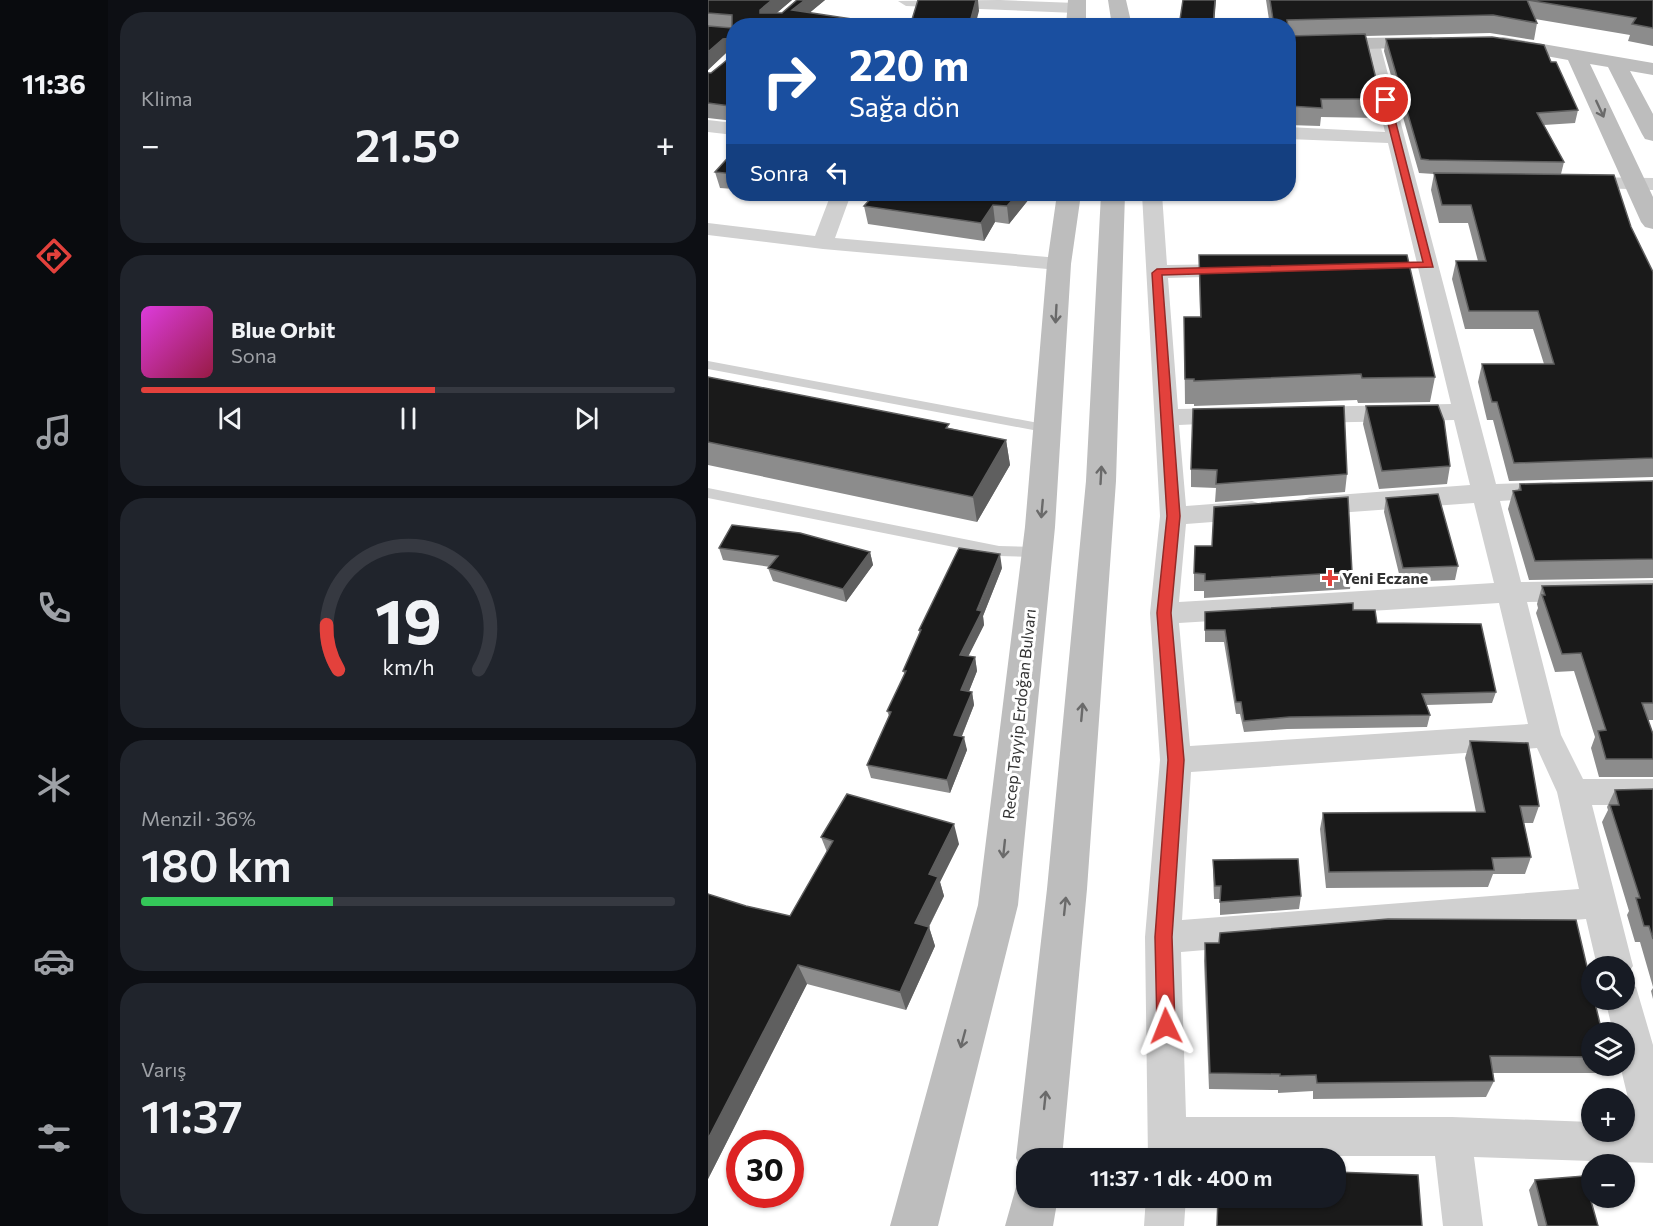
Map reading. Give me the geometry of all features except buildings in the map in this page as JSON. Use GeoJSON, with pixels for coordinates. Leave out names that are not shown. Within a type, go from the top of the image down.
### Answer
{"type":"FeatureCollection","features":[{"type":"Feature","properties":{"kind":"main road"},"geometry":{"type":"LineString","coordinates":[[1118,0],[1121,18]]}},
{"type":"Feature","properties":{"kind":"main road"},"geometry":{"type":"LineString","coordinates":[[1478,41],[1653,69]]}},
{"type":"Feature","properties":{"kind":"main road"},"geometry":{"type":"LineString","coordinates":[[1296,45],[1455,42]]}},
{"type":"Feature","properties":{"kind":"main road"},"geometry":{"type":"LineString","coordinates":[[1576,56],[1644,184],[1653,222]]}},
{"type":"Feature","properties":{"kind":"main road"},"geometry":{"type":"LineString","coordinates":[[1616,63],[1653,134]]}},
{"type":"Feature","properties":{"kind":"main road","name":"Recep Tayyip Erdoğan Bulvarı"},"geometry":{"type":"LineString","coordinates":[[915,1226],[998,905],[1037,552],[1049,429],[1059,264],[1068,201]]}},
{"type":"Feature","properties":{"kind":"main road"},"geometry":{"type":"LineString","coordinates":[[1040,1148],[1067,888],[1101,481],[1113,201]]}},
{"type":"Feature","properties":{"kind":"main road"},"geometry":{"type":"LineString","coordinates":[[1029,1226],[1033,1208]]}},
{"type":"Feature","properties":{"kind":"street"},"geometry":{"type":"LineString","coordinates":[[904,6],[1076,11]]}},
{"type":"Feature","properties":{"kind":"street"},"geometry":{"type":"LineString","coordinates":[[1372,44],[1395,138],[1418,182],[1418,265],[1463,412],[1546,735],[1573,792],[1613,956]]}},
{"type":"Feature","properties":{"kind":"street"},"geometry":{"type":"LineString","coordinates":[[708,126],[726,128]]}},
{"type":"Feature","properties":{"kind":"street"},"geometry":{"type":"LineString","coordinates":[[1296,133],[1395,138]]}},
{"type":"Feature","properties":{"kind":"street"},"geometry":{"type":"LineString","coordinates":[[1562,183],[1644,184]]}},
{"type":"Feature","properties":{"kind":"street"},"geometry":{"type":"LineString","coordinates":[[823,243],[838,201]]}},
{"type":"Feature","properties":{"kind":"street"},"geometry":{"type":"LineString","coordinates":[[1152,201],[1173,516],[1164,613],[1176,760],[1164,937],[1169,1147],[1452,1137],[1653,1143]]}},
{"type":"Feature","properties":{"kind":"street"},"geometry":{"type":"LineString","coordinates":[[708,229],[823,243],[1059,264]]}},
{"type":"Feature","properties":{"kind":"street"},"geometry":{"type":"LineString","coordinates":[[1157,273],[1263,269]]}},
{"type":"Feature","properties":{"kind":"street"},"geometry":{"type":"LineString","coordinates":[[1165,417],[1463,412]]}},
{"type":"Feature","properties":{"kind":"street"},"geometry":{"type":"LineString","coordinates":[[1173,516],[1484,493],[1574,490]]}},
{"type":"Feature","properties":{"kind":"street"},"geometry":{"type":"LineString","coordinates":[[1164,613],[1511,592],[1653,590]]}},
{"type":"Feature","properties":{"kind":"street"},"geometry":{"type":"LineString","coordinates":[[1176,760],[1546,735]]}},
{"type":"Feature","properties":{"kind":"street"},"geometry":{"type":"LineString","coordinates":[[1573,792],[1653,792]]}},
{"type":"Feature","properties":{"kind":"street"},"geometry":{"type":"LineString","coordinates":[[1164,937],[1600,903]]}},
{"type":"Feature","properties":{"kind":"street"},"geometry":{"type":"LineString","coordinates":[[1626,1010],[1653,1121]]}},
{"type":"Feature","properties":{"kind":"street"},"geometry":{"type":"LineString","coordinates":[[1452,1137],[1463,1226]]}},
{"type":"Feature","properties":{"kind":"street"},"geometry":{"type":"LineString","coordinates":[[1164,1226],[1165,1208]]}},
{"type":"Feature","properties":{"kind":"lane"},"geometry":{"type":"LineString","coordinates":[[708,365],[1049,429]]}},
{"type":"Feature","properties":{"kind":"lane"},"geometry":{"type":"LineString","coordinates":[[708,493],[999,551],[1037,552]]}},
{"type":"Feature","properties":{"kind":"place","name":"Yeni Eczane"},"geometry":{"type":"Point","coordinates":[1330,578]}},
{"type":"Feature","properties":{"kind":"route"},"geometry":{"type":"LineString","coordinates":[[1166,1026],[1164,937],[1176,760],[1164,613],[1173,516],[1157,273],[1429,265],[1386,100]]}}]}
